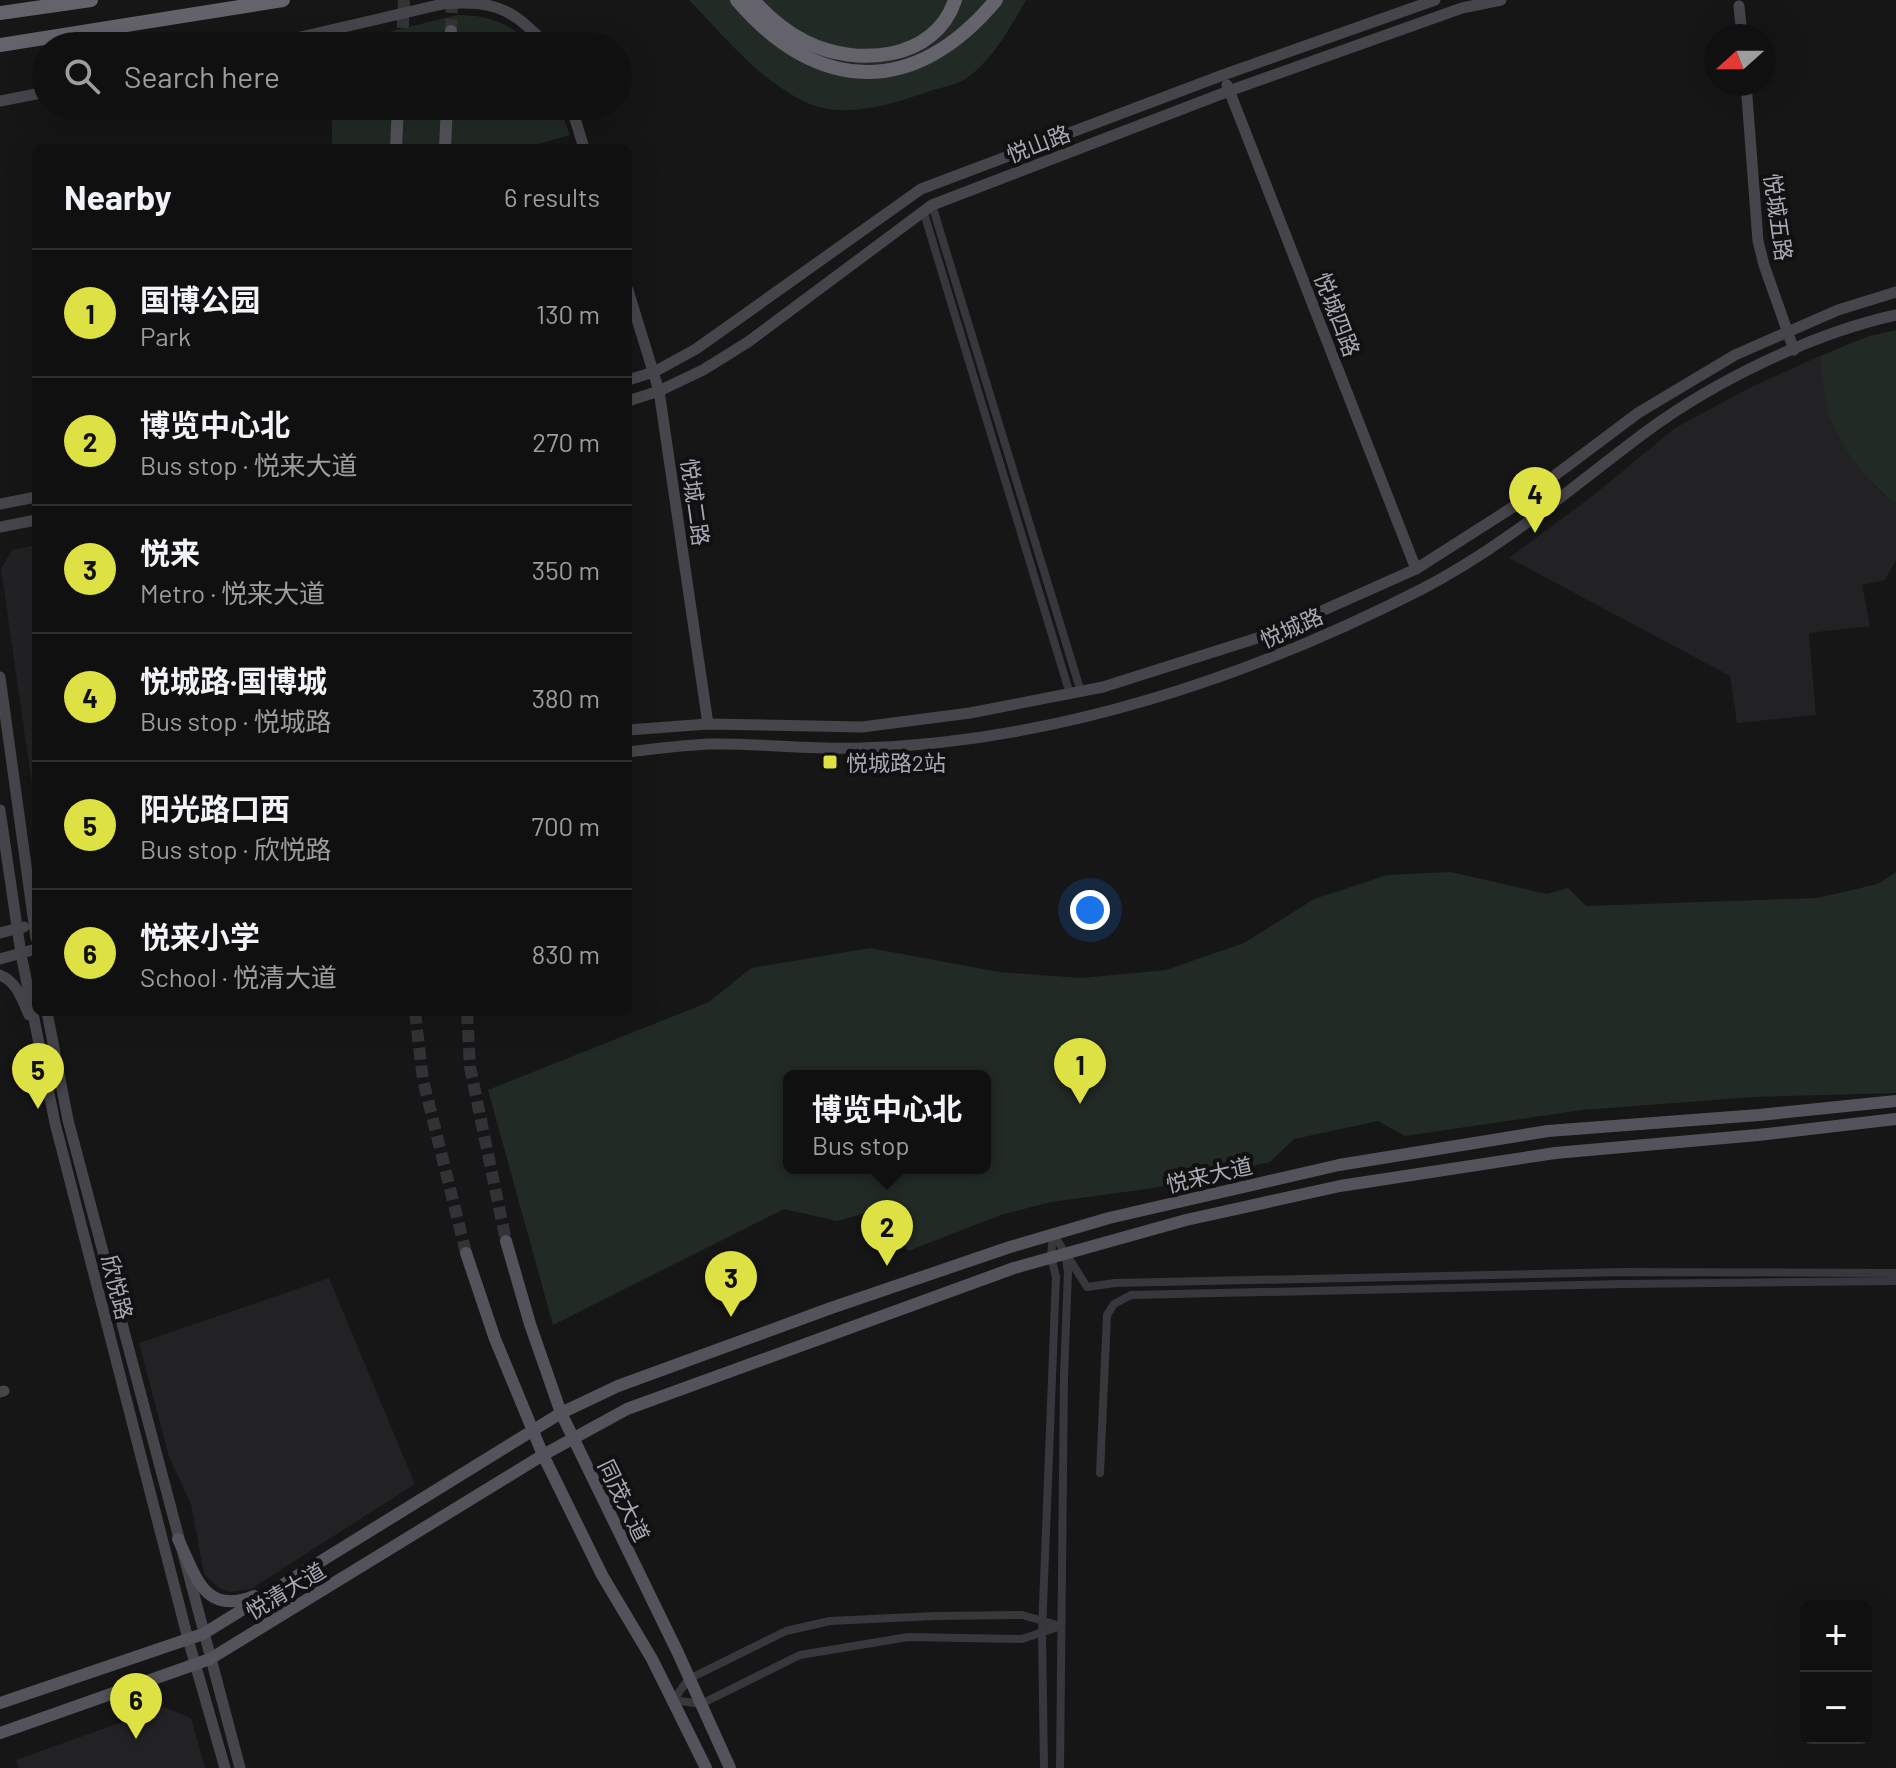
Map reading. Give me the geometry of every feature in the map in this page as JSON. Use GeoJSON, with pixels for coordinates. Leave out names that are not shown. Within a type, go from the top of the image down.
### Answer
{"type":"FeatureCollection","features":[{"type":"Feature","properties":{"kind":"highway"},"geometry":{"type":"LineString","coordinates":[[0,13],[91,0]]}},
{"type":"Feature","properties":{"kind":"highway"},"geometry":{"type":"LineString","coordinates":[[82,32],[283,0]]}},
{"type":"Feature","properties":{"kind":"highway"},"geometry":{"type":"LineString","coordinates":[[737,0],[773,38],[798,54],[822,65],[870,72],[893,69],[931,56],[964,34],[996,0]]}},
{"type":"Feature","properties":{"kind":"highway"},"geometry":{"type":"LineString","coordinates":[[753,0],[782,27],[805,42],[828,51],[871,56],[891,54],[925,41],[947,19],[955,0]]}},
{"type":"Feature","properties":{"kind":"highway"},"geometry":{"type":"LineString","coordinates":[[0,45],[32,40]]}},
{"type":"Feature","properties":{"kind":"main road","name":"悦山路"},"geometry":{"type":"LineString","coordinates":[[632,379],[654,372],[736,323],[921,189],[1223,75],[1435,0]]}},
{"type":"Feature","properties":{"kind":"main road","name":"悦山路"},"geometry":{"type":"LineString","coordinates":[[632,400],[703,370],[748,342],[928,208],[1229,91],[1462,8],[1501,0]]}},
{"type":"Feature","properties":{"kind":"main road"},"geometry":{"type":"LineString","coordinates":[[322,32],[443,4],[473,1],[497,6],[519,18],[532,32]]}},
{"type":"Feature","properties":{"kind":"main road"},"geometry":{"type":"LineString","coordinates":[[1740,2],[1741,24]]}},
{"type":"Feature","properties":{"kind":"main road","name":"悦城四路"},"geometry":{"type":"LineString","coordinates":[[1223,75],[1416,569]]}},
{"type":"Feature","properties":{"kind":"main road"},"geometry":{"type":"LineString","coordinates":[[0,101],[32,95]]}},
{"type":"Feature","properties":{"kind":"main road","name":"悦城五路"},"geometry":{"type":"LineString","coordinates":[[1747,96],[1758,241],[1794,350]]}},
{"type":"Feature","properties":{"kind":"main road"},"geometry":{"type":"LineString","coordinates":[[396,144],[397,120]]}},
{"type":"Feature","properties":{"kind":"main road"},"geometry":{"type":"LineString","coordinates":[[445,144],[446,120]]}},
{"type":"Feature","properties":{"kind":"main road"},"geometry":{"type":"LineString","coordinates":[[575,120],[583,144]]}},
{"type":"Feature","properties":{"kind":"main road","name":"悦城路"},"geometry":{"type":"LineString","coordinates":[[632,730],[708,724],[862,727],[970,713],[1103,687],[1270,634],[1416,569],[1513,507],[1638,413],[1735,355],[1838,310],[1896,292]]}},
{"type":"Feature","properties":{"kind":"main road","name":"悦城二路"},"geometry":{"type":"LineString","coordinates":[[632,303],[659,391],[708,724]]}},
{"type":"Feature","properties":{"kind":"main road","name":"悦城路"},"geometry":{"type":"LineString","coordinates":[[632,752],[710,744],[862,748],[975,737],[1107,712],[1276,658],[1423,588],[1490,550],[1649,430],[1744,372],[1846,330],[1896,315]]}},
{"type":"Feature","properties":{"kind":"main road"},"geometry":{"type":"LineString","coordinates":[[0,504],[32,498]]}},
{"type":"Feature","properties":{"kind":"main road"},"geometry":{"type":"LineString","coordinates":[[0,527],[32,521]]}},
{"type":"Feature","properties":{"kind":"main road"},"geometry":{"type":"LineString","coordinates":[[0,677],[32,904]]}},
{"type":"Feature","properties":{"kind":"main road","name":"欣悦路"},"geometry":{"type":"LineString","coordinates":[[0,810],[32,1008]]}},
{"type":"Feature","properties":{"kind":"main road"},"geometry":{"type":"LineString","coordinates":[[27,870],[32,878]]}},
{"type":"Feature","properties":{"kind":"main road"},"geometry":{"type":"LineString","coordinates":[[0,933],[32,925]]}},
{"type":"Feature","properties":{"kind":"main road"},"geometry":{"type":"LineString","coordinates":[[0,959],[32,950]]}},
{"type":"Feature","properties":{"kind":"main road"},"geometry":{"type":"LineString","coordinates":[[0,975],[7,977],[17,989],[38,1037]]}},
{"type":"Feature","properties":{"kind":"main road","name":"欣悦路"},"geometry":{"type":"LineString","coordinates":[[34,1016],[55,1123],[188,1639],[225,1768]]}},
{"type":"Feature","properties":{"kind":"main road","name":"欣悦路"},"geometry":{"type":"LineString","coordinates":[[48,1016],[68,1120],[240,1768]]}},
{"type":"Feature","properties":{"kind":"main road","name":"悦来大道"},"geometry":{"type":"LineString","coordinates":[[561,1413],[618,1386],[846,1303],[1053,1233],[1109,1218],[1339,1165],[1548,1131],[1896,1101]]}},
{"type":"Feature","properties":{"kind":"main road","name":"悦来大道"},"geometry":{"type":"LineString","coordinates":[[572,1438],[641,1404],[1000,1273],[1186,1220],[1340,1186],[1555,1153],[1896,1119]]}},
{"type":"Feature","properties":{"kind":"main road","name":"同茂大道"},"geometry":{"type":"LineString","coordinates":[[506,1241],[530,1324],[561,1413],[730,1768]]}},
{"type":"Feature","properties":{"kind":"main road"},"geometry":{"type":"LineString","coordinates":[[466,1253],[495,1339],[543,1455],[602,1575],[652,1659],[706,1768]]}},
{"type":"Feature","properties":{"kind":"main road","name":"悦清大道"},"geometry":{"type":"LineString","coordinates":[[0,1703],[203,1634],[561,1413]]}},
{"type":"Feature","properties":{"kind":"main road","name":"悦清大道"},"geometry":{"type":"LineString","coordinates":[[0,1733],[210,1659],[572,1438]]}},
{"type":"Feature","properties":{"kind":"main road"},"geometry":{"type":"LineString","coordinates":[[178,1539],[205,1591],[219,1601],[227,1603],[249,1598],[290,1580]]}},
{"type":"Feature","properties":{"kind":"street"},"geometry":{"type":"LineString","coordinates":[[928,208],[1075,693]]}},
{"type":"Feature","properties":{"kind":"street"},"geometry":{"type":"LineString","coordinates":[[1053,1233],[1087,1287],[1115,1283],[1609,1272],[1896,1273]]}},
{"type":"Feature","properties":{"kind":"street"},"geometry":{"type":"LineString","coordinates":[[1044,1768],[1042,1632],[1056,1277],[1051,1257],[1053,1233]]}},
{"type":"Feature","properties":{"kind":"street"},"geometry":{"type":"LineString","coordinates":[[1060,1768],[1068,1272],[1065,1253]]}},
{"type":"Feature","properties":{"kind":"street"},"geometry":{"type":"LineString","coordinates":[[1100,1473],[1107,1315],[1114,1304],[1131,1295],[1896,1281]]}},
{"type":"Feature","properties":{"kind":"street"},"geometry":{"type":"LineString","coordinates":[[1022,1615],[1061,1626],[1022,1639],[908,1637],[800,1655],[701,1704],[673,1700],[689,1679],[786,1631],[830,1621],[1022,1615]]}},
{"type":"Feature","properties":{"kind":"shaded area"},"geometry":{"type":"Polygon","coordinates":[[[689,0],[1026,0],[993,52],[967,78],[902,100],[868,108],[835,110],[803,101],[771,81],[689,0]]]}},
{"type":"Feature","properties":{"kind":"shaded area"},"geometry":{"type":"Polygon","coordinates":[[[457,15],[498,22],[517,32],[388,32],[457,15]]]}},
{"type":"Feature","properties":{"kind":"shaded area"},"geometry":{"type":"Polygon","coordinates":[[[332,120],[564,120],[570,135],[538,144],[332,144],[332,120]]]}},
{"type":"Feature","properties":{"kind":"shaded area"},"geometry":{"type":"Polygon","coordinates":[[[1896,330],[1896,504],[1860,468],[1838,436],[1828,409],[1820,356],[1869,336],[1896,330]]]}},
{"type":"Feature","properties":{"kind":"shaded area"},"geometry":{"type":"Polygon","coordinates":[[[1820,356],[1832,423],[1861,469],[1896,504],[1896,560],[1885,580],[1862,585],[1870,626],[1809,633],[1816,715],[1737,723],[1730,676],[1509,558],[1595,494],[1675,428],[1751,387],[1820,356]]]}},
{"type":"Feature","properties":{"kind":"shaded area"},"geometry":{"type":"Polygon","coordinates":[[[32,546],[32,785],[1,569],[12,550],[32,546]]]}},
{"type":"Feature","properties":{"kind":"shaded area"},"geometry":{"type":"Polygon","coordinates":[[[1451,872],[1547,894],[1568,888],[1586,906],[1817,898],[1878,884],[1896,872],[1896,1093],[1753,1097],[1582,1110],[1405,1136],[1378,1121],[1294,1139],[1270,1162],[1154,1188],[1051,1202],[1001,1215],[908,1251],[888,1207],[837,1221],[784,1209],[553,1325],[488,1090],[709,1002],[751,968],[870,948],[999,972],[1081,978],[1166,970],[1244,943],[1314,899],[1387,875],[1451,872]]]}},
{"type":"Feature","properties":{"kind":"shaded area"},"geometry":{"type":"Polygon","coordinates":[[[329,1278],[415,1484],[251,1589],[229,1592],[219,1588],[204,1574],[191,1504],[169,1457],[139,1343],[329,1278]]]}},
{"type":"Feature","properties":{"kind":"shaded area"},"geometry":{"type":"Polygon","coordinates":[[[164,1707],[191,1718],[205,1768],[19,1768],[16,1760],[164,1707]]]}},
{"type":"Feature","properties":{"kind":"tunnel"},"geometry":{"type":"LineString","coordinates":[[403,32],[404,0]]}},
{"type":"Feature","properties":{"kind":"tunnel"},"geometry":{"type":"LineString","coordinates":[[451,31],[452,0]]}},
{"type":"Feature","properties":{"kind":"tunnel"},"geometry":{"type":"LineString","coordinates":[[415,1016],[423,1080],[466,1253]]}},
{"type":"Feature","properties":{"kind":"tunnel"},"geometry":{"type":"LineString","coordinates":[[467,1016],[470,1067],[506,1241]]}},
{"type":"Feature","properties":{"kind":"place","name":"悦城路·国博城"},"geometry":{"type":"Point","coordinates":[1535,533]}},
{"type":"Feature","properties":{"kind":"place","name":"悦城路2站"},"geometry":{"type":"Point","coordinates":[830,762]}},
{"type":"Feature","properties":{"kind":"place","name":"国博公园"},"geometry":{"type":"Point","coordinates":[1080,1104]}},
{"type":"Feature","properties":{"kind":"place","name":"阳光路口西"},"geometry":{"type":"Point","coordinates":[38,1109]}},
{"type":"Feature","properties":{"kind":"place","name":"博览中心北"},"geometry":{"type":"Point","coordinates":[887,1266]}},
{"type":"Feature","properties":{"kind":"place","name":"悦来"},"geometry":{"type":"Point","coordinates":[731,1317]}},
{"type":"Feature","properties":{"kind":"place","name":"悦来小学"},"geometry":{"type":"Point","coordinates":[136,1739]}}]}
